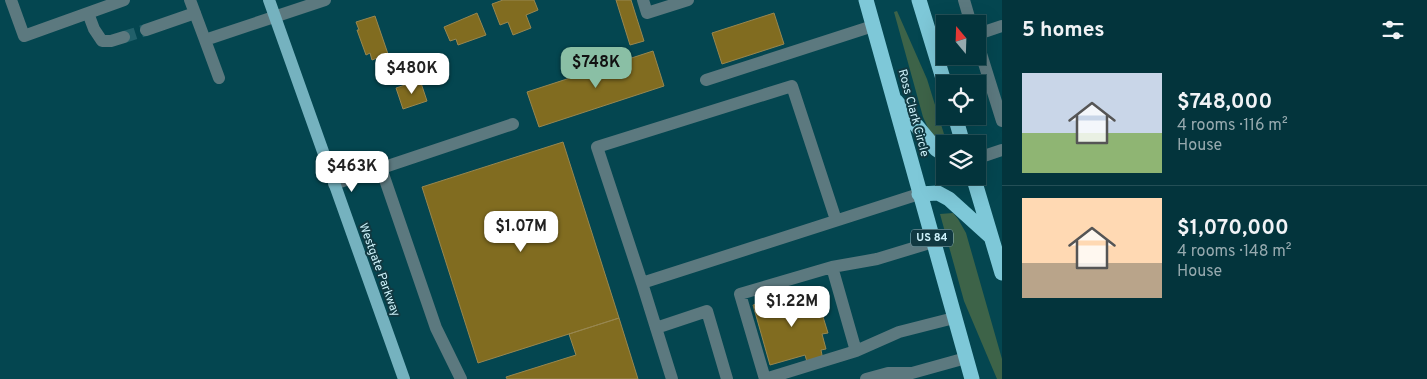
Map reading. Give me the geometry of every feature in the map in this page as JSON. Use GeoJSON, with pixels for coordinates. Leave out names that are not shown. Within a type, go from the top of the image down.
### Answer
{"type":"FeatureCollection","features":[{"type":"Feature","properties":{"kind":"highway","name":"Ross Clark Circle"},"geometry":{"type":"LineString","coordinates":[[866,0],[972,379]]}},
{"type":"Feature","properties":{"kind":"highway"},"geometry":{"type":"LineString","coordinates":[[919,0],[942,75]]}},
{"type":"Feature","properties":{"kind":"highway"},"geometry":{"type":"LineString","coordinates":[[892,96],[929,143],[936,149]]}},
{"type":"Feature","properties":{"kind":"highway"},"geometry":{"type":"LineString","coordinates":[[976,185],[1002,273]]}},
{"type":"Feature","properties":{"kind":"highway"},"geometry":{"type":"LineString","coordinates":[[919,194],[938,194],[949,199],[992,238]]}},
{"type":"Feature","properties":{"kind":"main road","name":"Westgate Parkway"},"geometry":{"type":"LineString","coordinates":[[269,0],[404,379]]}},
{"type":"Feature","properties":{"kind":"street"},"geometry":{"type":"LineString","coordinates":[[11,0],[24,36],[124,0]]}},
{"type":"Feature","properties":{"kind":"street"},"geometry":{"type":"LineString","coordinates":[[190,0],[219,78]]}},
{"type":"Feature","properties":{"kind":"street"},"geometry":{"type":"LineString","coordinates":[[205,40],[325,0]]}},
{"type":"Feature","properties":{"kind":"street"},"geometry":{"type":"LineString","coordinates":[[643,0],[647,13],[688,0]]}},
{"type":"Feature","properties":{"kind":"street"},"geometry":{"type":"LineString","coordinates":[[964,0],[968,15]]}},
{"type":"Feature","properties":{"kind":"street"},"geometry":{"type":"LineString","coordinates":[[88,13],[94,29],[102,40],[111,41],[124,38]]}},
{"type":"Feature","properties":{"kind":"street"},"geometry":{"type":"LineString","coordinates":[[146,30],[195,13]]}},
{"type":"Feature","properties":{"kind":"street"},"geometry":{"type":"LineString","coordinates":[[706,80],[873,26]]}},
{"type":"Feature","properties":{"kind":"street"},"geometry":{"type":"LineString","coordinates":[[986,31],[1002,26]]}},
{"type":"Feature","properties":{"kind":"street"},"geometry":{"type":"LineString","coordinates":[[985,65],[1002,121]]}},
{"type":"Feature","properties":{"kind":"street"},"geometry":{"type":"LineString","coordinates":[[672,379],[597,147],[792,86],[836,220]]}},
{"type":"Feature","properties":{"kind":"street"},"geometry":{"type":"LineString","coordinates":[[334,184],[513,124]]}},
{"type":"Feature","properties":{"kind":"street"},"geometry":{"type":"LineString","coordinates":[[986,155],[1002,150]]}},
{"type":"Feature","properties":{"kind":"street"},"geometry":{"type":"LineString","coordinates":[[381,168],[436,328],[461,379]]}},
{"type":"Feature","properties":{"kind":"street"},"geometry":{"type":"LineString","coordinates":[[642,283],[919,194]]}},
{"type":"Feature","properties":{"kind":"street"},"geometry":{"type":"LineString","coordinates":[[933,242],[877,259],[832,267],[740,294],[765,379],[856,351],[899,332],[954,318]]}},
{"type":"Feature","properties":{"kind":"street"},"geometry":{"type":"LineString","coordinates":[[832,267],[856,351]]}},
{"type":"Feature","properties":{"kind":"street"},"geometry":{"type":"LineString","coordinates":[[656,328],[707,311],[727,379]]}},
{"type":"Feature","properties":{"kind":"street"},"geometry":{"type":"LineString","coordinates":[[866,379],[912,373],[966,358]]}},
{"type":"Feature","properties":{"kind":"green space"},"geometry":{"type":"Polygon","coordinates":[[[897,11],[927,79],[936,108],[936,125],[941,125],[944,134],[936,135],[936,138],[929,130],[923,117],[894,12],[897,11]]]}},
{"type":"Feature","properties":{"kind":"green space"},"geometry":{"type":"Polygon","coordinates":[[[953,213],[966,233],[1002,359],[1002,379],[997,379],[964,301],[940,214],[953,213]]]}},
{"type":"Feature","properties":{"kind":"building"},"geometry":{"type":"Polygon","coordinates":[[[503,0],[534,0],[538,10],[526,15],[531,28],[513,35],[508,22],[500,25],[492,4],[503,0]]]}},
{"type":"Feature","properties":{"kind":"building"},"geometry":{"type":"Polygon","coordinates":[[[616,0],[631,0],[644,41],[630,45],[616,0]]]}},
{"type":"Feature","properties":{"kind":"building"},"geometry":{"type":"Polygon","coordinates":[[[477,13],[486,35],[458,45],[456,39],[450,41],[444,27],[477,13]]]}},
{"type":"Feature","properties":{"kind":"building"},"geometry":{"type":"Polygon","coordinates":[[[774,13],[784,44],[722,64],[712,33],[774,13]]]}},
{"type":"Feature","properties":{"kind":"building"},"geometry":{"type":"Polygon","coordinates":[[[375,16],[388,54],[372,60],[370,53],[366,55],[356,22],[375,16]]]}},
{"type":"Feature","properties":{"kind":"building"},"geometry":{"type":"Polygon","coordinates":[[[653,51],[664,86],[539,127],[527,92],[653,51]]]}},
{"type":"Feature","properties":{"kind":"building"},"geometry":{"type":"Polygon","coordinates":[[[420,80],[427,101],[403,109],[396,88],[420,80]]]}},
{"type":"Feature","properties":{"kind":"building"},"geometry":{"type":"Polygon","coordinates":[[[563,142],[619,318],[478,363],[422,187],[563,142]]]}},
{"type":"Feature","properties":{"kind":"building"},"geometry":{"type":"Polygon","coordinates":[[[809,289],[815,309],[820,307],[828,333],[822,334],[826,349],[821,350],[823,360],[808,365],[805,355],[770,365],[753,305],[809,289]]]}},
{"type":"Feature","properties":{"kind":"building"},"geometry":{"type":"Polygon","coordinates":[[[619,318],[638,379],[507,379],[506,377],[576,355],[569,334],[619,318]]]}},
{"type":"Feature","properties":{"kind":"tunnel"},"geometry":{"type":"LineString","coordinates":[[124,37],[146,30]]}}]}
